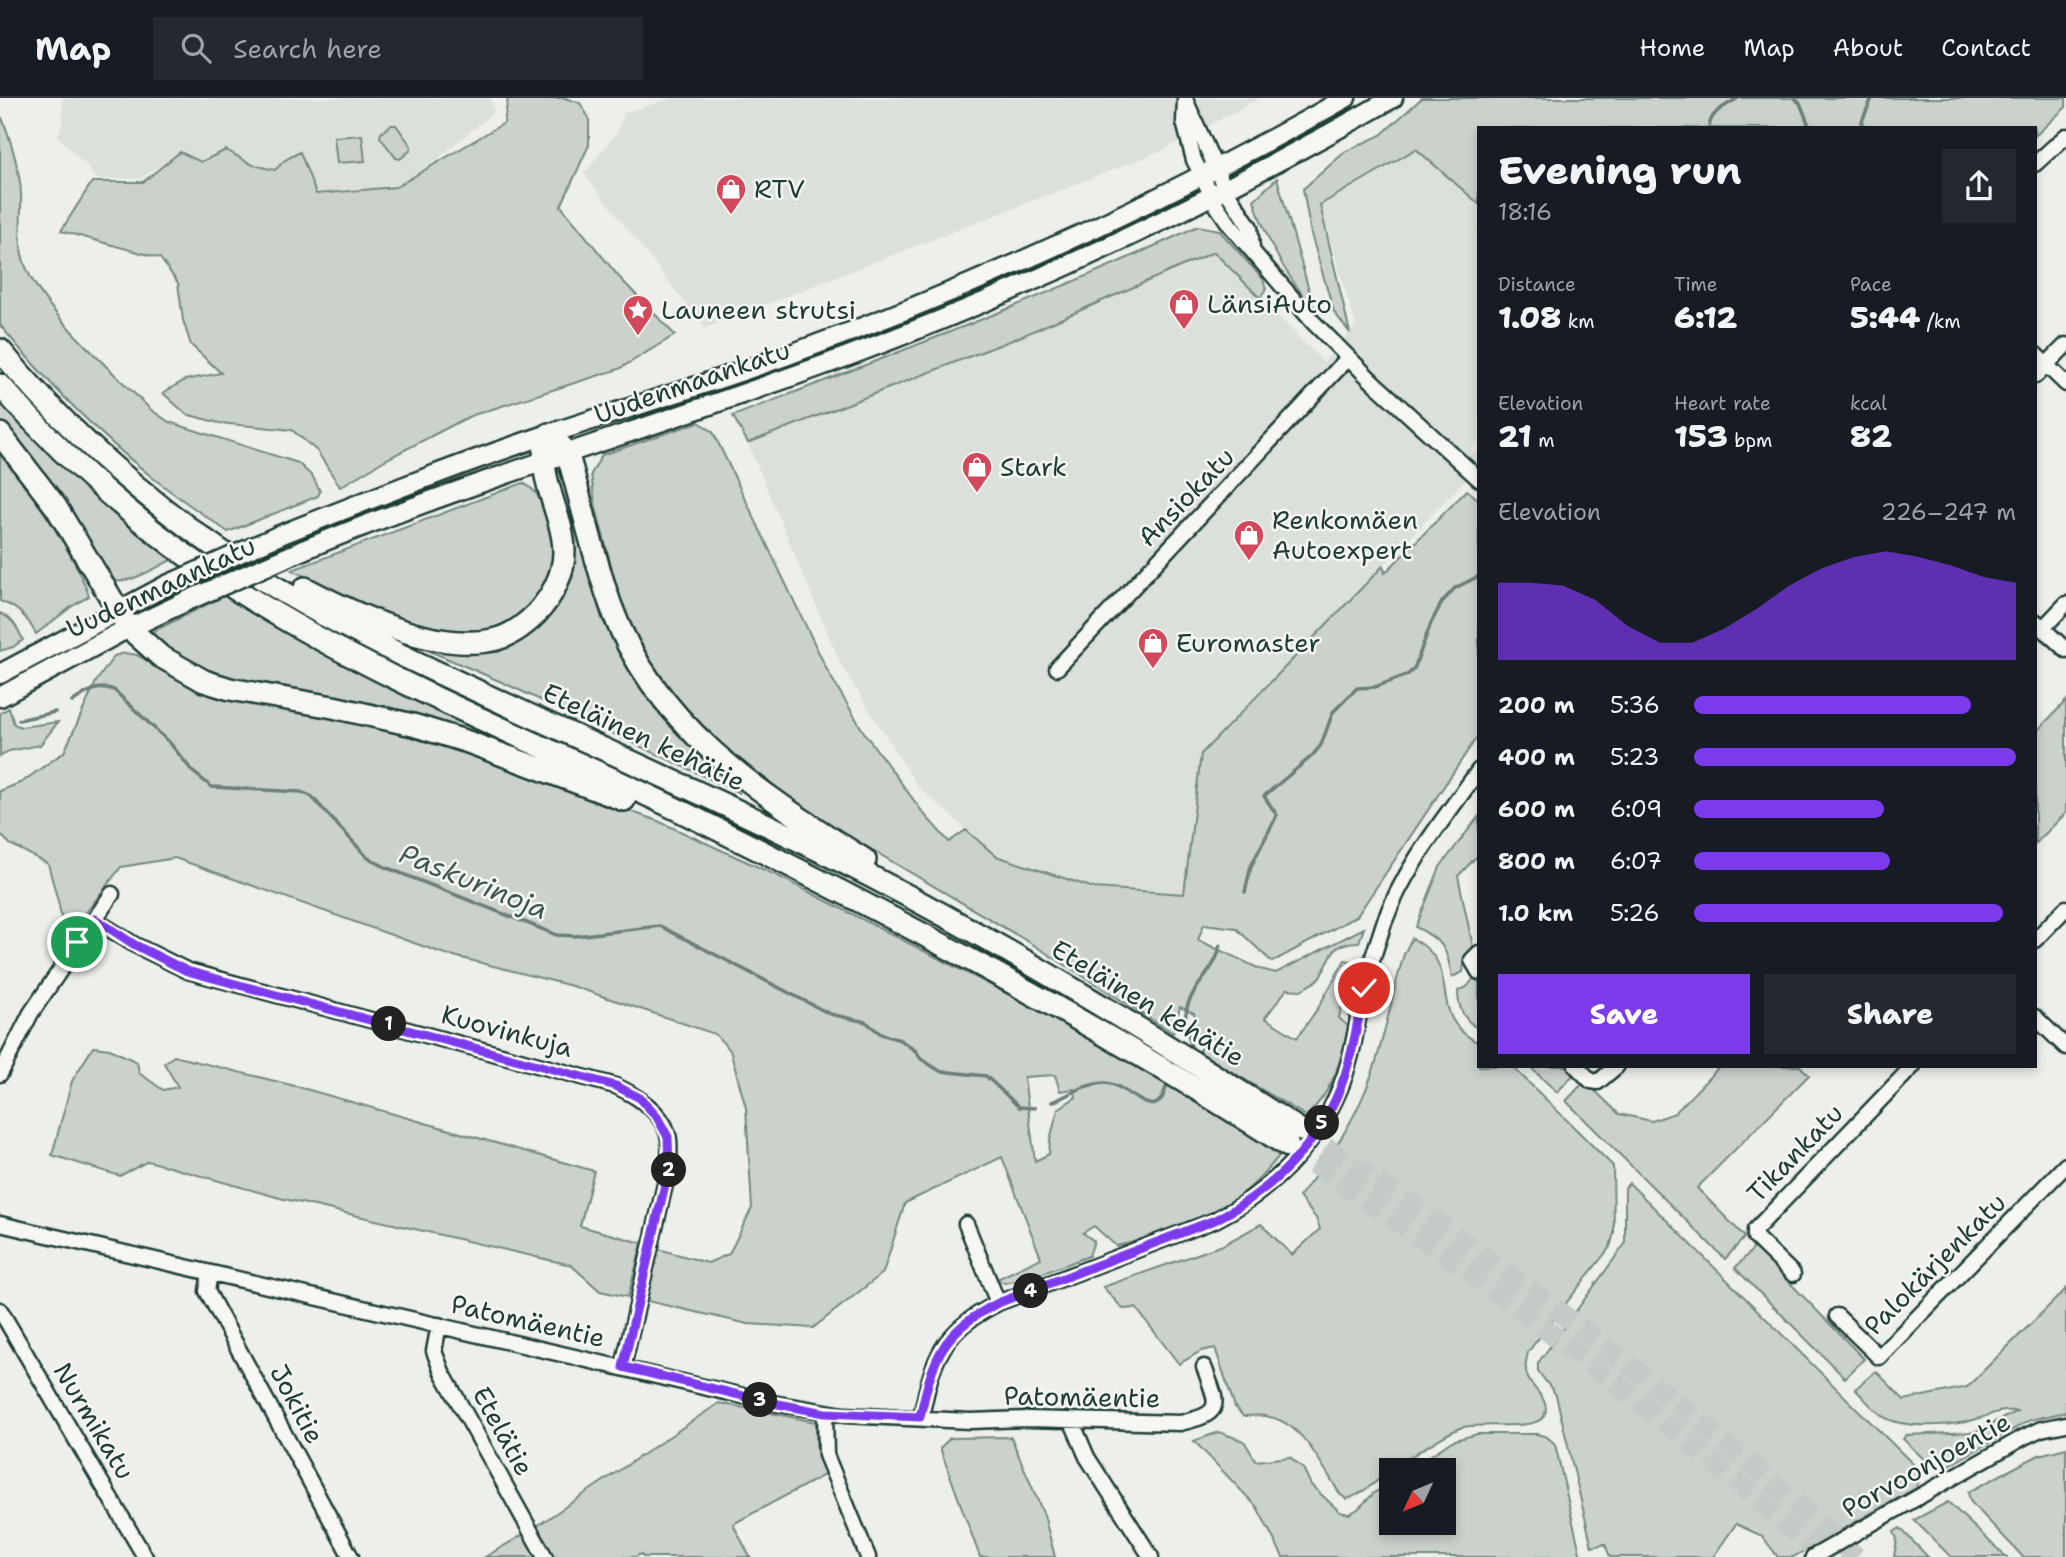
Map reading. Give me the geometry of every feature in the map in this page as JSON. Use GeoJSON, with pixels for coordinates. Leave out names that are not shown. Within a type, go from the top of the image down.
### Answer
{"type":"FeatureCollection","features":[{"type":"Feature","properties":{"kind":"highway","name":"Eteläinen kehätie"},"geometry":{"type":"LineString","coordinates":[[0,350],[109,463],[184,525],[256,575],[343,625],[470,688],[875,878],[1119,1016],[1294,1138],[1163,1068],[1026,988],[828,884],[663,803],[437,698],[306,631],[238,591],[120,502],[82,470],[0,385]]}},
{"type":"Feature","properties":{"kind":"highway"},"geometry":{"type":"LineString","coordinates":[[0,434],[56,507],[129,628],[160,656],[204,681],[230,689],[333,707],[468,741],[626,800],[1026,988]]}},
{"type":"Feature","properties":{"kind":"highway"},"geometry":{"type":"LineString","coordinates":[[109,463],[214,537],[272,572],[319,596],[398,629],[438,639],[471,643],[498,639],[524,626],[544,606],[558,581],[564,554],[561,523],[542,460],[543,447],[549,434],[567,452],[611,606],[625,639],[670,707],[698,739],[727,765],[787,810],[1037,968]]}},
{"type":"Feature","properties":{"kind":"main road","name":"Uudenmaankatu"},"geometry":{"type":"LineString","coordinates":[[2,673],[167,585],[280,535],[427,477],[747,369],[900,312],[1055,246],[1209,172],[1346,98]]}},
{"type":"Feature","properties":{"kind":"main road","name":"Uudenmaankatu"},"geometry":{"type":"LineString","coordinates":[[0,697],[129,628],[303,550],[441,496],[726,400],[897,338],[1040,277],[1219,192],[1394,98]]}},
{"type":"Feature","properties":{"kind":"street"},"geometry":{"type":"LineString","coordinates":[[1185,99],[1184,122],[1194,160],[1209,172],[1230,225],[1284,290],[1348,358],[1477,478]]}},
{"type":"Feature","properties":{"kind":"street"},"geometry":{"type":"LineString","coordinates":[[2037,162],[2066,136]]}},
{"type":"Feature","properties":{"kind":"street"},"geometry":{"type":"LineString","coordinates":[[2037,374],[2066,345]]}},
{"type":"Feature","properties":{"kind":"street"},"geometry":{"type":"LineString","coordinates":[[2037,356],[2066,384]]}},
{"type":"Feature","properties":{"kind":"street","name":"Ansiokatu"},"geometry":{"type":"LineString","coordinates":[[1057,668],[1348,358]]}},
{"type":"Feature","properties":{"kind":"street"},"geometry":{"type":"LineString","coordinates":[[2066,604],[2039,624],[2066,650]]}},
{"type":"Feature","properties":{"kind":"street"},"geometry":{"type":"LineString","coordinates":[[920,1417],[930,1372],[941,1349],[958,1328],[977,1313],[1215,1220],[1253,1198],[1306,1147],[1338,1094],[1349,1063],[1364,988],[1396,895],[1416,859],[1477,773]]}},
{"type":"Feature","properties":{"kind":"street"},"geometry":{"type":"LineString","coordinates":[[0,1074],[31,1013],[112,894]]}},
{"type":"Feature","properties":{"kind":"street"},"geometry":{"type":"LineString","coordinates":[[2037,938],[2066,908]]}},
{"type":"Feature","properties":{"kind":"street","name":"Kuovinkuja"},"geometry":{"type":"LineString","coordinates":[[95,919],[135,945],[187,971],[616,1086],[640,1098],[657,1117],[668,1137],[669,1167],[623,1367]]}},
{"type":"Feature","properties":{"kind":"street"},"geometry":{"type":"LineString","coordinates":[[2037,1019],[2066,1047]]}},
{"type":"Feature","properties":{"kind":"street"},"geometry":{"type":"LineString","coordinates":[[1578,1068],[1591,1081],[1598,1082],[1616,1068]]}},
{"type":"Feature","properties":{"kind":"street","name":"Tikankatu"},"geometry":{"type":"LineString","coordinates":[[1793,1274],[1755,1237],[1755,1230],[1911,1068]]}},
{"type":"Feature","properties":{"kind":"street","name":"Palokärjenkatu"},"geometry":{"type":"LineString","coordinates":[[1837,1316],[1879,1357],[2066,1165]]}},
{"type":"Feature","properties":{"kind":"street","name":"Patomäentie"},"geometry":{"type":"LineString","coordinates":[[0,1224],[825,1413],[970,1421],[1028,1419],[1180,1423],[1202,1418],[1212,1411],[1215,1398],[1204,1367]]}},
{"type":"Feature","properties":{"kind":"street"},"geometry":{"type":"LineString","coordinates":[[966,1224],[998,1303]]}},
{"type":"Feature","properties":{"kind":"street","name":"Jokitie"},"geometry":{"type":"LineString","coordinates":[[210,1273],[207,1291],[351,1557]]}},
{"type":"Feature","properties":{"kind":"street","name":"Nurmikatu"},"geometry":{"type":"LineString","coordinates":[[0,1310],[145,1557]]}},
{"type":"Feature","properties":{"kind":"street","name":"Etelätie"},"geometry":{"type":"LineString","coordinates":[[439,1325],[433,1351],[442,1372],[545,1557]]}},
{"type":"Feature","properties":{"kind":"street"},"geometry":{"type":"LineString","coordinates":[[825,1413],[825,1455],[868,1557]]}},
{"type":"Feature","properties":{"kind":"street"},"geometry":{"type":"LineString","coordinates":[[1072,1422],[1087,1457],[1151,1557]]}},
{"type":"Feature","properties":{"kind":"street","name":"Porvoonjoentie"},"geometry":{"type":"LineString","coordinates":[[1813,1557],[2024,1437],[2041,1429],[2066,1424]]}},
{"type":"Feature","properties":{"kind":"shaded area"},"geometry":{"type":"Polygon","coordinates":[[[62,98],[490,98],[494,112],[428,167],[396,187],[315,194],[300,152],[285,160],[275,170],[253,165],[227,150],[201,163],[180,152],[140,179],[95,179],[89,169],[57,136],[63,122],[62,98]]]}},
{"type":"Feature","properties":{"kind":"shaded area"},"geometry":{"type":"Polygon","coordinates":[[[508,98],[565,98],[580,103],[589,118],[589,145],[561,206],[619,277],[675,335],[619,369],[470,416],[385,460],[340,487],[317,451],[292,430],[219,423],[186,414],[163,393],[185,380],[221,373],[191,345],[183,320],[178,283],[160,258],[61,231],[92,182],[143,182],[180,152],[201,162],[226,150],[253,165],[275,170],[285,160],[300,152],[316,194],[396,187],[504,123],[508,98]]]}},
{"type":"Feature","properties":{"kind":"shaded area"},"geometry":{"type":"Polygon","coordinates":[[[672,98],[1260,98],[1164,150],[705,328],[584,174],[618,131],[624,113],[672,98]]]}},
{"type":"Feature","properties":{"kind":"shaded area"},"geometry":{"type":"Polygon","coordinates":[[[1422,98],[2066,98],[2066,107],[2037,134],[2037,126],[1477,126],[1477,202],[1416,149],[1320,205],[1350,333],[1334,312],[1311,234],[1303,189],[1346,151],[1381,135],[1422,98]]]}},
{"type":"Feature","properties":{"kind":"shaded area"},"geometry":{"type":"Polygon","coordinates":[[[2,118],[12,145],[19,177],[22,254],[28,273],[57,314],[96,357],[150,409],[169,422],[298,463],[313,477],[320,491],[318,496],[228,532],[162,485],[112,443],[53,386],[0,325],[2,118]]]}},
{"type":"Feature","properties":{"kind":"shaded area"},"geometry":{"type":"Polygon","coordinates":[[[391,125],[396,125],[411,146],[411,150],[400,159],[396,158],[380,137],[391,125]]]}},
{"type":"Feature","properties":{"kind":"shaded area"},"geometry":{"type":"Polygon","coordinates":[[[362,135],[365,161],[337,163],[334,137],[362,135]]]}},
{"type":"Feature","properties":{"kind":"shaded area"},"geometry":{"type":"Polygon","coordinates":[[[1416,149],[1477,202],[1477,443],[1471,449],[1477,454],[1477,468],[1201,754],[1184,894],[1094,888],[996,856],[918,787],[841,665],[748,444],[1017,338],[1215,252],[1323,362],[1356,326],[1320,206],[1416,149]]]}},
{"type":"Feature","properties":{"kind":"shaded area"},"geometry":{"type":"Polygon","coordinates":[[[1277,178],[1315,311],[1279,259],[1265,232],[1254,200],[1277,178]]]}},
{"type":"Feature","properties":{"kind":"shaded area"},"geometry":{"type":"Polygon","coordinates":[[[1198,226],[1219,230],[1263,279],[1266,289],[1260,298],[1214,252],[1017,338],[748,443],[733,416],[1026,301],[1198,226]]]}},
{"type":"Feature","properties":{"kind":"shaded area"},"geometry":{"type":"Polygon","coordinates":[[[0,403],[84,484],[173,559],[132,579],[109,580],[0,424],[0,403]]]}},
{"type":"Feature","properties":{"kind":"shaded area"},"geometry":{"type":"Polygon","coordinates":[[[699,422],[713,432],[828,672],[865,734],[924,814],[949,842],[966,830],[996,856],[1094,888],[1184,894],[1201,754],[1383,566],[1385,573],[1467,490],[1477,498],[1477,737],[1357,916],[1272,962],[1236,928],[1204,924],[1198,940],[1260,969],[1276,973],[1364,928],[1359,942],[1348,943],[1335,950],[1316,981],[1301,990],[1287,989],[1265,1018],[1297,1038],[1318,1008],[1345,960],[1352,961],[1339,1018],[1348,1026],[1339,1063],[1330,1086],[1316,1106],[1306,1116],[1199,1052],[1201,1046],[1194,1013],[1180,1007],[1173,1033],[1032,944],[784,798],[705,734],[657,673],[625,619],[595,504],[591,474],[602,455],[699,422]]]}},
{"type":"Feature","properties":{"kind":"shaded area"},"geometry":{"type":"Polygon","coordinates":[[[0,451],[62,540],[89,596],[36,634],[22,614],[0,601],[0,451]]]}},
{"type":"Feature","properties":{"kind":"shaded area"},"geometry":{"type":"Polygon","coordinates":[[[562,470],[602,619],[629,667],[667,722],[740,793],[504,683],[404,640],[457,653],[499,652],[524,636],[555,609],[573,577],[574,539],[556,473],[562,470]]]}},
{"type":"Feature","properties":{"kind":"shaded area"},"geometry":{"type":"Polygon","coordinates":[[[523,483],[537,494],[545,510],[553,548],[552,564],[548,579],[532,604],[508,622],[478,630],[430,626],[382,611],[292,570],[523,483]]]}},
{"type":"Feature","properties":{"kind":"shaded area"},"geometry":{"type":"Polygon","coordinates":[[[226,595],[298,640],[475,730],[480,735],[406,711],[267,687],[217,675],[189,662],[153,637],[152,632],[226,595]]]}},
{"type":"Feature","properties":{"kind":"shaded area"},"geometry":{"type":"Polygon","coordinates":[[[0,613],[14,624],[23,640],[0,651],[0,613]]]}},
{"type":"Feature","properties":{"kind":"shaded area"},"geometry":{"type":"Polygon","coordinates":[[[125,653],[137,655],[208,694],[242,703],[345,719],[437,743],[658,821],[780,877],[1037,1009],[1175,1088],[1279,1156],[1245,1191],[1221,1208],[1192,1222],[1116,1246],[1094,1226],[1083,1233],[1094,1241],[1089,1256],[1024,1280],[1004,1283],[997,1279],[1041,1258],[1002,1157],[905,1203],[883,1273],[813,1328],[748,1324],[643,1300],[655,1248],[708,1263],[729,1254],[752,1208],[746,1108],[730,1050],[715,1034],[572,986],[442,953],[175,858],[121,867],[65,940],[48,864],[10,844],[0,834],[0,791],[22,782],[64,752],[96,682],[114,656],[125,653]],[[1055,1075],[1024,1077],[1035,1161],[1049,1154],[1058,1109],[1076,1097],[1074,1089],[1060,1091],[1055,1075]]]}},
{"type":"Feature","properties":{"kind":"shaded area"},"geometry":{"type":"Polygon","coordinates":[[[2066,701],[2066,813],[2037,842],[2037,731],[2066,701]]]}},
{"type":"Feature","properties":{"kind":"shaded area"},"geometry":{"type":"Polygon","coordinates":[[[9,708],[14,724],[21,727],[58,722],[40,745],[9,751],[0,756],[0,713],[9,708]]]}},
{"type":"Feature","properties":{"kind":"shaded area"},"geometry":{"type":"Polygon","coordinates":[[[1477,819],[1477,856],[1458,876],[1473,947],[1465,956],[1463,972],[1452,977],[1442,946],[1416,927],[1440,867],[1477,819]]]}},
{"type":"Feature","properties":{"kind":"shaded area"},"geometry":{"type":"Polygon","coordinates":[[[1412,938],[1433,955],[1439,966],[1449,1012],[1464,1034],[1477,1042],[1477,1068],[1514,1068],[1613,1166],[1614,1233],[1610,1247],[1528,1352],[1527,1375],[1546,1405],[1544,1416],[1539,1421],[1530,1424],[1460,1428],[1410,1458],[1379,1458],[1379,1479],[1346,1499],[1340,1494],[1310,1446],[1290,1426],[1265,1416],[1243,1416],[1235,1407],[1215,1348],[1201,1351],[1179,1364],[1136,1308],[1123,1309],[1103,1287],[1223,1245],[1261,1224],[1292,1255],[1320,1229],[1316,1218],[1299,1197],[1342,1136],[1360,1103],[1378,1054],[1404,954],[1412,938]]]}},
{"type":"Feature","properties":{"kind":"shaded area"},"geometry":{"type":"Polygon","coordinates":[[[1477,974],[1477,1028],[1469,1022],[1459,1003],[1458,991],[1467,987],[1477,974]]]}},
{"type":"Feature","properties":{"kind":"shaded area"},"geometry":{"type":"Polygon","coordinates":[[[93,1047],[110,1049],[137,1062],[139,1073],[163,1090],[178,1087],[164,1063],[174,1056],[295,1086],[594,1171],[580,1226],[642,1243],[628,1297],[600,1291],[571,1265],[280,1198],[148,1161],[120,1176],[52,1155],[72,1081],[93,1047]]]}},
{"type":"Feature","properties":{"kind":"shaded area"},"geometry":{"type":"Polygon","coordinates":[[[1531,1068],[1572,1068],[1576,1072],[1557,1092],[1531,1068]]]}},
{"type":"Feature","properties":{"kind":"shaded area"},"geometry":{"type":"Polygon","coordinates":[[[1718,1068],[1802,1068],[1809,1075],[1697,1188],[1745,1237],[1725,1259],[1566,1101],[1585,1081],[1619,1114],[1652,1121],[1675,1113],[1718,1068]]]}},
{"type":"Feature","properties":{"kind":"shaded area"},"geometry":{"type":"Polygon","coordinates":[[[1629,1183],[1922,1473],[1916,1488],[1793,1557],[1778,1557],[1762,1536],[1736,1524],[1713,1557],[1610,1557],[1605,1544],[1592,1547],[1556,1395],[1538,1371],[1538,1363],[1625,1244],[1625,1188],[1629,1183]]]}},
{"type":"Feature","properties":{"kind":"shaded area"},"geometry":{"type":"Polygon","coordinates":[[[1755,1247],[1864,1359],[1845,1378],[1735,1268],[1755,1247]]]}},
{"type":"Feature","properties":{"kind":"shaded area"},"geometry":{"type":"Polygon","coordinates":[[[2066,1289],[2066,1412],[2030,1420],[1948,1466],[1929,1464],[1903,1439],[1906,1435],[1974,1432],[2018,1411],[2000,1412],[1956,1423],[1906,1424],[1886,1418],[1855,1389],[1876,1371],[1904,1400],[1967,1387],[2066,1289]]]}},
{"type":"Feature","properties":{"kind":"shaded area"},"geometry":{"type":"Polygon","coordinates":[[[719,1403],[816,1422],[816,1445],[826,1474],[733,1524],[750,1557],[643,1557],[641,1554],[635,1557],[485,1557],[531,1530],[719,1403]]]}},
{"type":"Feature","properties":{"kind":"shaded area"},"geometry":{"type":"Polygon","coordinates":[[[1219,1432],[1244,1441],[1256,1461],[1290,1457],[1303,1468],[1311,1485],[1340,1512],[1349,1514],[1358,1509],[1379,1490],[1379,1535],[1456,1535],[1456,1458],[1427,1458],[1452,1441],[1477,1434],[1537,1434],[1547,1437],[1555,1444],[1581,1557],[1283,1557],[1257,1507],[1194,1441],[1219,1432]]]}},
{"type":"Feature","properties":{"kind":"shaded area"},"geometry":{"type":"Polygon","coordinates":[[[1011,1437],[1044,1515],[1055,1557],[980,1557],[940,1448],[950,1438],[1011,1437]]]}},
{"type":"Feature","properties":{"kind":"shaded area"},"geometry":{"type":"Polygon","coordinates":[[[2066,1448],[2066,1557],[2023,1557],[1970,1501],[1968,1492],[2039,1455],[2066,1448]]]}},
{"type":"Feature","properties":{"kind":"shaded area"},"geometry":{"type":"Polygon","coordinates":[[[1948,1502],[2006,1557],[1951,1557],[1914,1520],[1948,1502]]]}},
{"type":"Feature","properties":{"kind":"shaded area"},"geometry":{"type":"Polygon","coordinates":[[[1900,1528],[1928,1557],[1894,1557],[1897,1539],[1894,1532],[1900,1528]]]}},
{"type":"Feature","properties":{"kind":"waterway","name":"Paskurinoja"},"geometry":{"type":"LineString","coordinates":[[1709,126],[1715,113],[1738,98]]}},
{"type":"Feature","properties":{"kind":"waterway","name":"Paskurinoja"},"geometry":{"type":"LineString","coordinates":[[1794,98],[1800,103],[1809,126]]}},
{"type":"Feature","properties":{"kind":"waterway","name":"Paskurinoja"},"geometry":{"type":"LineString","coordinates":[[1862,126],[1872,98]]}},
{"type":"Feature","properties":{"kind":"waterway","name":"Paskurinoja"},"geometry":{"type":"LineString","coordinates":[[1245,892],[1251,866],[1277,815],[1264,796],[1312,756],[1321,745],[1333,712],[1357,688],[1375,687],[1407,675],[1414,669],[1442,602],[1455,588],[1477,577]]}},
{"type":"Feature","properties":{"kind":"waterway","name":"Paskurinoja"},"geometry":{"type":"LineString","coordinates":[[72,702],[97,689],[114,690],[170,743],[193,772],[212,787],[301,792],[311,796],[367,857],[385,867],[557,935],[575,936],[660,926],[830,1014],[866,1022],[881,1034],[900,1040],[916,1051],[921,1059],[940,1071],[986,1076],[1019,1107],[1035,1108]]}},
{"type":"Feature","properties":{"kind":"waterway"},"geometry":{"type":"LineString","coordinates":[[19,720],[55,712]]}},
{"type":"Feature","properties":{"kind":"waterway","name":"Paskurinoja"},"geometry":{"type":"LineString","coordinates":[[1191,1046],[1186,1021],[1188,1004],[1214,963],[1220,945]]}},
{"type":"Feature","properties":{"kind":"waterway","name":"Paskurinoja"},"geometry":{"type":"LineString","coordinates":[[1052,1102],[1083,1088],[1104,1083],[1122,1089],[1148,1104],[1155,1104],[1161,1099],[1166,1087]]}},
{"type":"Feature","properties":{"kind":"tunnel"},"geometry":{"type":"LineString","coordinates":[[1300,1130],[1469,1246],[1580,1327],[1740,1455],[1856,1557]]}},
{"type":"Feature","properties":{"kind":"tunnel"},"geometry":{"type":"LineString","coordinates":[[1288,1146],[1451,1258],[1526,1314],[1686,1439],[1825,1557]]}},
{"type":"Feature","properties":{"kind":"place","name":"RTV"},"geometry":{"type":"Point","coordinates":[731,216]}},
{"type":"Feature","properties":{"kind":"place","name":"LänsiAuto"},"geometry":{"type":"Point","coordinates":[1184,331]}},
{"type":"Feature","properties":{"kind":"place","name":"Launeen strutsi"},"geometry":{"type":"Point","coordinates":[638,337]}},
{"type":"Feature","properties":{"kind":"place","name":"Stark"},"geometry":{"type":"Point","coordinates":[977,494]}},
{"type":"Feature","properties":{"kind":"place","name":"Renkomäen Autoexpert"},"geometry":{"type":"Point","coordinates":[1249,562]}},
{"type":"Feature","properties":{"kind":"place","name":"Euromaster"},"geometry":{"type":"Point","coordinates":[1153,670]}},
{"type":"Feature","properties":{"kind":"route"},"geometry":{"type":"LineString","coordinates":[[77,942],[95,919],[135,945],[187,971],[616,1086],[640,1098],[657,1117],[668,1137],[669,1167],[623,1367],[773,1403],[844,1415],[920,1417],[930,1372],[941,1349],[958,1328],[977,1313],[1215,1220],[1240,1208],[1262,1191],[1306,1147],[1338,1094],[1349,1063],[1364,988]]}}]}
